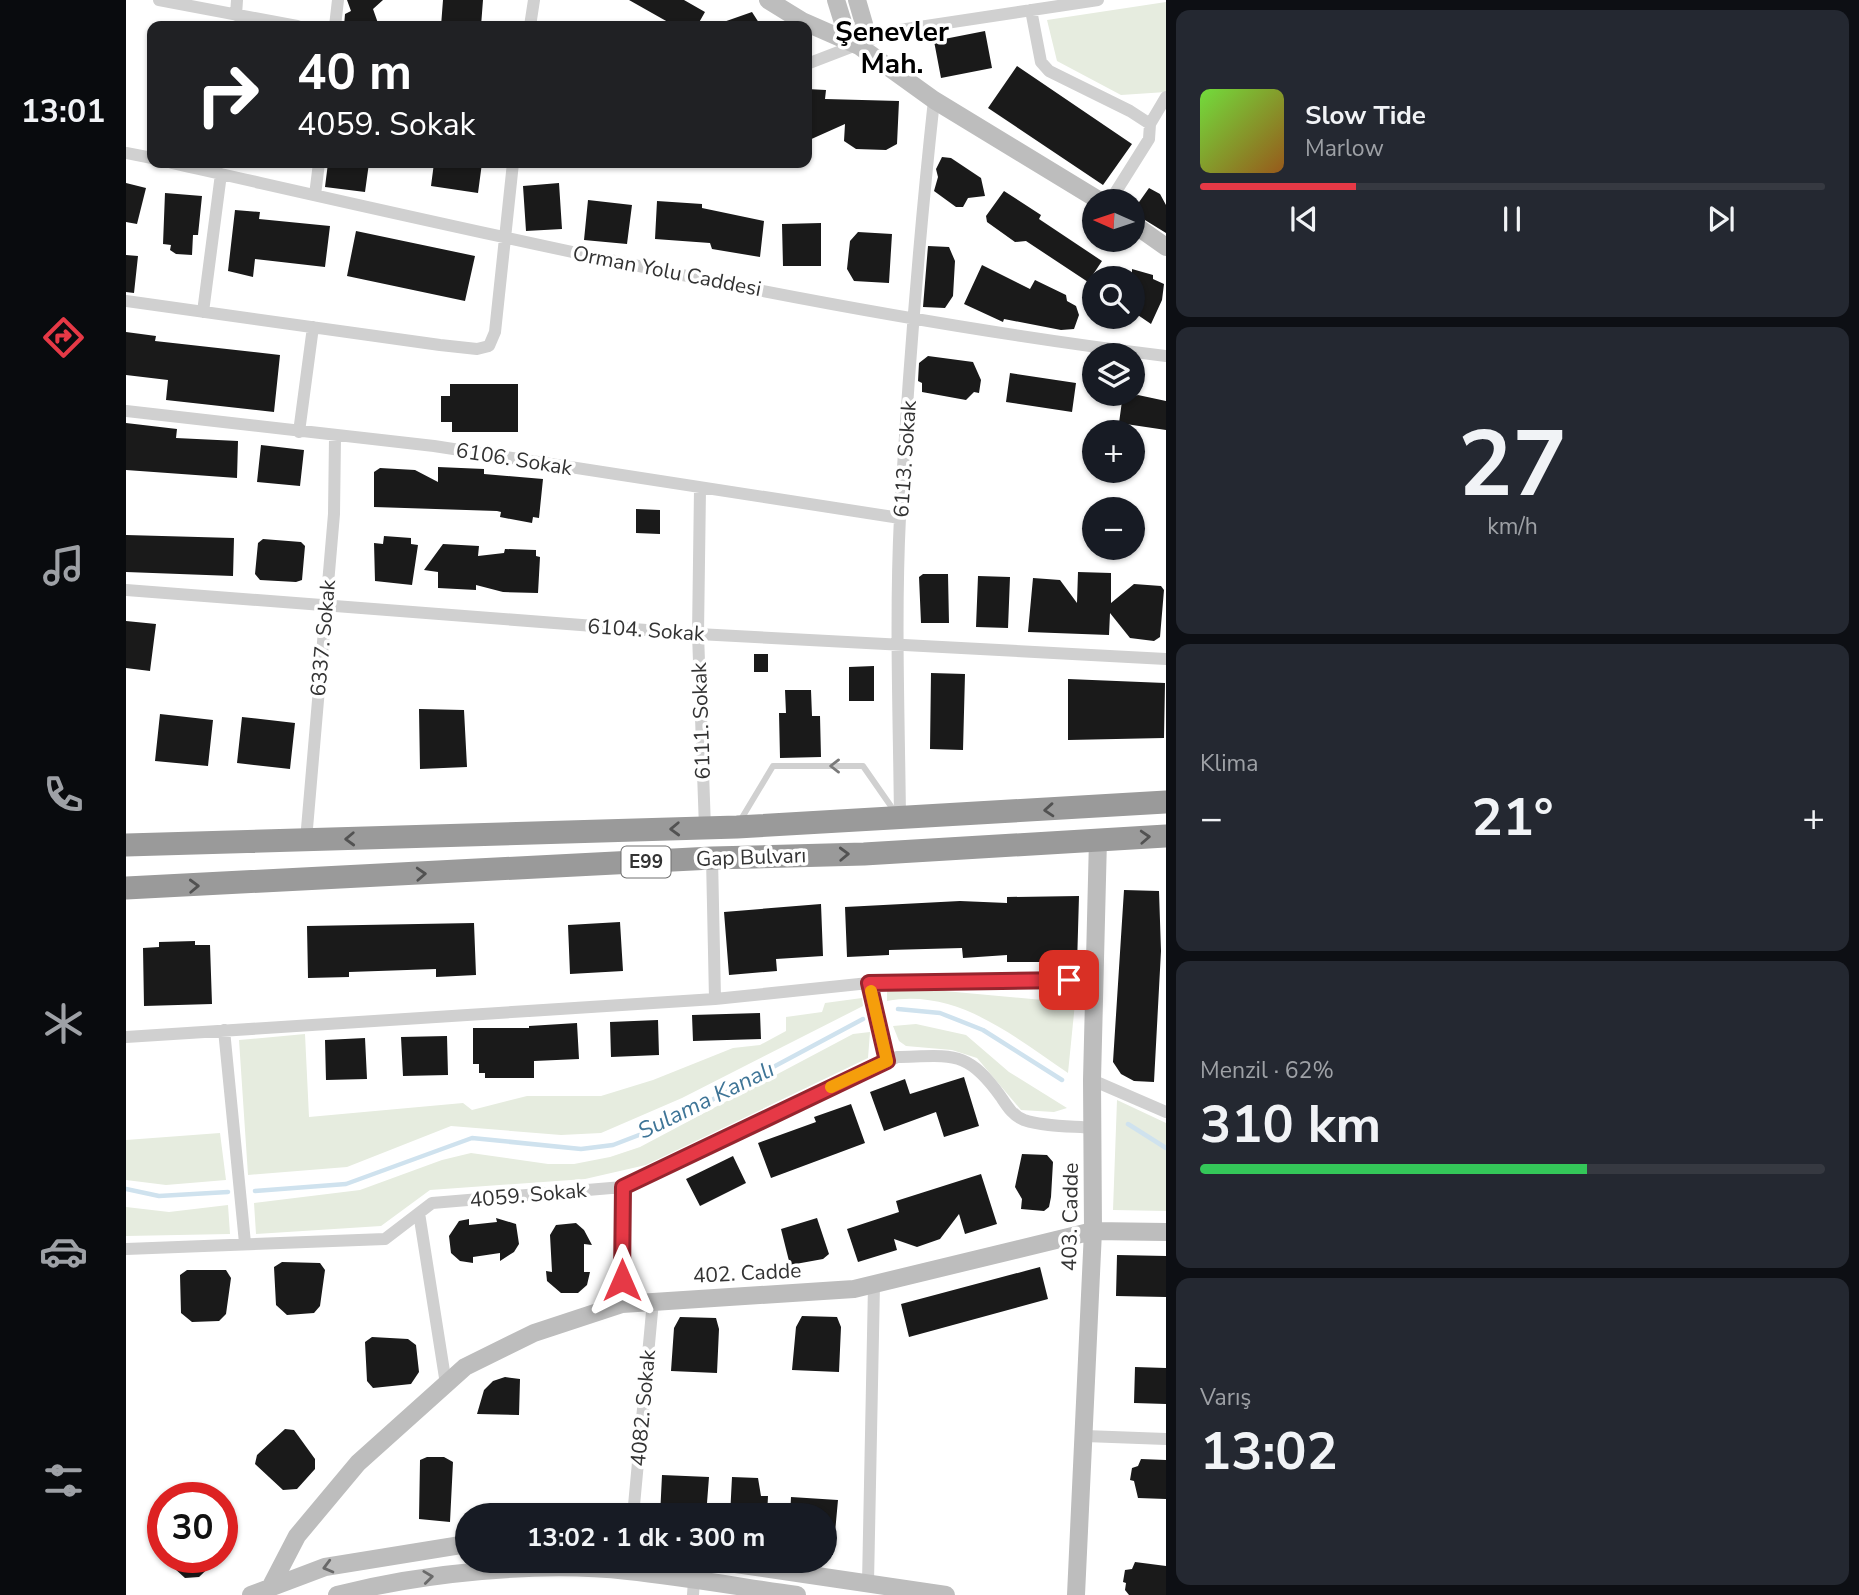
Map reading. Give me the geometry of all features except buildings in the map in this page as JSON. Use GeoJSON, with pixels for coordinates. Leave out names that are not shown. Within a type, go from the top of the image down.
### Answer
{"type":"FeatureCollection","features":[{"type":"Feature","properties":{"kind":"highway","name":"Gap Bulvarı"},"geometry":{"type":"LineString","coordinates":[[126,845],[737,827],[1166,802]]}},
{"type":"Feature","properties":{"kind":"highway","name":"Gap Bulvarı"},"geometry":{"type":"LineString","coordinates":[[126,888],[712,858],[864,854],[1166,836]]}},
{"type":"Feature","properties":{"kind":"street"},"geometry":{"type":"LineString","coordinates":[[159,0],[269,21]]}},
{"type":"Feature","properties":{"kind":"street"},"geometry":{"type":"LineString","coordinates":[[236,15],[237,0]]}},
{"type":"Feature","properties":{"kind":"street"},"geometry":{"type":"LineString","coordinates":[[336,21],[338,0]]}},
{"type":"Feature","properties":{"kind":"street"},"geometry":{"type":"LineString","coordinates":[[531,21],[534,0]]}},
{"type":"Feature","properties":{"kind":"street"},"geometry":{"type":"LineString","coordinates":[[768,0],[802,21]]}},
{"type":"Feature","properties":{"kind":"street"},"geometry":{"type":"LineString","coordinates":[[836,0],[845,29],[859,46]]}},
{"type":"Feature","properties":{"kind":"street"},"geometry":{"type":"LineString","coordinates":[[857,0],[864,24],[859,46]]}},
{"type":"Feature","properties":{"kind":"street"},"geometry":{"type":"LineString","coordinates":[[812,62],[893,31],[1098,0]]}},
{"type":"Feature","properties":{"kind":"street"},"geometry":{"type":"LineString","coordinates":[[1031,10],[1041,62],[1049,71],[1130,111],[1150,124]]}},
{"type":"Feature","properties":{"kind":"street"},"geometry":{"type":"LineString","coordinates":[[812,25],[859,46],[934,100],[1082,190]]}},
{"type":"Feature","properties":{"kind":"street"},"geometry":{"type":"LineString","coordinates":[[1118,189],[1149,139],[1150,124],[1166,97]]}},
{"type":"Feature","properties":{"kind":"street","name":"6113. Sokak"},"geometry":{"type":"LineString","coordinates":[[900,819],[900,518],[914,317],[934,100]]}},
{"type":"Feature","properties":{"kind":"street"},"geometry":{"type":"LineString","coordinates":[[126,152],[147,157]]}},
{"type":"Feature","properties":{"kind":"street","name":"Orman Yolu Caddesi"},"geometry":{"type":"LineString","coordinates":[[194,168],[504,239],[914,317],[1074,345],[1166,356]]}},
{"type":"Feature","properties":{"kind":"street"},"geometry":{"type":"LineString","coordinates":[[315,195],[318,168]]}},
{"type":"Feature","properties":{"kind":"street"},"geometry":{"type":"LineString","coordinates":[[126,301],[477,349],[489,346],[495,332],[512,168]]}},
{"type":"Feature","properties":{"kind":"street"},"geometry":{"type":"LineString","coordinates":[[203,312],[221,174]]}},
{"type":"Feature","properties":{"kind":"street"},"geometry":{"type":"LineString","coordinates":[[1145,232],[1166,247]]}},
{"type":"Feature","properties":{"kind":"street"},"geometry":{"type":"LineString","coordinates":[[299,432],[313,327]]}},
{"type":"Feature","properties":{"kind":"street","name":"6106. Sokak"},"geometry":{"type":"LineString","coordinates":[[126,411],[335,437],[434,446],[900,518]]}},
{"type":"Feature","properties":{"kind":"street","name":"6337. Sokak"},"geometry":{"type":"LineString","coordinates":[[306,840],[334,514],[335,437]]}},
{"type":"Feature","properties":{"kind":"street","name":"6111. Sokak"},"geometry":{"type":"LineString","coordinates":[[700,489],[698,634],[705,828]]}},
{"type":"Feature","properties":{"kind":"street","name":"6104. Sokak"},"geometry":{"type":"LineString","coordinates":[[126,590],[326,608],[698,634],[898,647],[1166,659]]}},
{"type":"Feature","properties":{"kind":"street","name":"403. Cadde"},"geometry":{"type":"LineString","coordinates":[[1076,1595],[1093,1231],[1092,1080],[1098,839]]}},
{"type":"Feature","properties":{"kind":"street"},"geometry":{"type":"LineString","coordinates":[[712,858],[715,999]]}},
{"type":"Feature","properties":{"kind":"street"},"geometry":{"type":"LineString","coordinates":[[126,1037],[715,999],[869,983],[1094,980]]}},
{"type":"Feature","properties":{"kind":"street"},"geometry":{"type":"LineString","coordinates":[[869,983],[887,1061]]}},
{"type":"Feature","properties":{"kind":"street"},"geometry":{"type":"LineString","coordinates":[[224,1030],[245,1243]]}},
{"type":"Feature","properties":{"kind":"street","name":"4059. Sokak"},"geometry":{"type":"LineString","coordinates":[[126,1249],[385,1239],[432,1203],[623,1187],[897,1056],[939,1056],[970,1061],[985,1075],[1010,1111],[1023,1120],[1094,1128]]}},
{"type":"Feature","properties":{"kind":"street"},"geometry":{"type":"LineString","coordinates":[[1092,1080],[1166,1112]]}},
{"type":"Feature","properties":{"kind":"street"},"geometry":{"type":"LineString","coordinates":[[622,1304],[623,1187]]}},
{"type":"Feature","properties":{"kind":"street"},"geometry":{"type":"LineString","coordinates":[[419,1213],[446,1384]]}},
{"type":"Feature","properties":{"kind":"street","name":"402. Cadde"},"geometry":{"type":"LineString","coordinates":[[270,1588],[297,1536],[358,1463],[465,1367],[534,1333],[622,1304],[854,1289],[1093,1231],[1166,1232]]}},
{"type":"Feature","properties":{"kind":"street"},"geometry":{"type":"LineString","coordinates":[[868,1583],[874,1285]]}},
{"type":"Feature","properties":{"kind":"street","name":"4082. Sokak"},"geometry":{"type":"LineString","coordinates":[[635,1503],[653,1301]]}},
{"type":"Feature","properties":{"kind":"street"},"geometry":{"type":"LineString","coordinates":[[1085,1436],[1166,1438]]}},
{"type":"Feature","properties":{"kind":"street"},"geometry":{"type":"LineString","coordinates":[[251,1595],[325,1567],[455,1546]]}},
{"type":"Feature","properties":{"kind":"street"},"geometry":{"type":"LineString","coordinates":[[337,1595],[418,1578],[483,1571],[626,1570],[694,1588],[797,1595]]}},
{"type":"Feature","properties":{"kind":"street"},"geometry":{"type":"LineString","coordinates":[[798,1573],[946,1595]]}},
{"type":"Feature","properties":{"kind":"lane"},"geometry":{"type":"LineString","coordinates":[[737,827],[773,766],[863,766],[900,819]]}},
{"type":"Feature","properties":{"kind":"shaded area"},"geometry":{"type":"Polygon","coordinates":[[[1166,2],[1166,92],[1121,95],[1057,61],[1047,20],[1166,2]]]}},
{"type":"Feature","properties":{"kind":"shaded area"},"geometry":{"type":"Polygon","coordinates":[[[912,988],[1075,1003],[1068,1073],[1006,1031],[961,1009],[938,1002],[913,999],[887,1001],[887,990],[912,988]]]}},
{"type":"Feature","properties":{"kind":"shaded area"},"geometry":{"type":"Polygon","coordinates":[[[862,998],[863,1006],[682,1098],[601,1133],[561,1135],[451,1126],[347,1167],[248,1175],[239,1040],[305,1034],[309,1117],[463,1103],[472,1110],[527,1096],[601,1096],[653,1080],[733,1048],[760,1045],[786,1031],[786,1017],[822,1012],[825,1003],[862,998]]]}},
{"type":"Feature","properties":{"kind":"shaded area"},"geometry":{"type":"Polygon","coordinates":[[[916,1024],[966,1035],[1009,1072],[1067,1108],[1054,1112],[1021,1110],[977,1058],[952,1050],[906,1046],[899,1041],[893,1026],[916,1024]]]}},
{"type":"Feature","properties":{"kind":"shaded area"},"geometry":{"type":"Polygon","coordinates":[[[870,1032],[868,1058],[646,1165],[585,1179],[430,1190],[381,1226],[256,1234],[254,1203],[360,1190],[442,1160],[471,1153],[548,1164],[574,1164],[610,1157],[640,1147],[853,1034],[870,1032]]]}},
{"type":"Feature","properties":{"kind":"shaded area"},"geometry":{"type":"Polygon","coordinates":[[[1117,1100],[1166,1123],[1166,1211],[1113,1210],[1117,1100]]]}},
{"type":"Feature","properties":{"kind":"shaded area"},"geometry":{"type":"Polygon","coordinates":[[[220,1133],[226,1180],[166,1185],[126,1180],[126,1140],[220,1133]]]}},
{"type":"Feature","properties":{"kind":"shaded area"},"geometry":{"type":"Polygon","coordinates":[[[228,1205],[230,1234],[126,1236],[126,1207],[169,1212],[228,1205]]]}},
{"type":"Feature","properties":{"kind":"waterway","name":"Sulama Kanalı"},"geometry":{"type":"LineString","coordinates":[[898,1009],[940,1013],[983,1030],[1062,1080]]}},
{"type":"Feature","properties":{"kind":"waterway","name":"Sulama Kanalı"},"geometry":{"type":"LineString","coordinates":[[255,1191],[346,1184],[472,1138],[581,1149],[613,1145],[665,1125],[863,1019]]}},
{"type":"Feature","properties":{"kind":"waterway","name":"Sulama Kanalı"},"geometry":{"type":"LineString","coordinates":[[1128,1124],[1166,1148]]}},
{"type":"Feature","properties":{"kind":"waterway","name":"Sulama Kanalı"},"geometry":{"type":"LineString","coordinates":[[126,1189],[159,1196],[228,1192]]}},
{"type":"Feature","properties":{"kind":"slow traffic"},"geometry":{"type":"LineString","coordinates":[[831,1087],[887,1061],[871,991]]}},
{"type":"Feature","properties":{"kind":"district","name":"Şenevler Mah."},"geometry":{"type":"Point","coordinates":[892,48]}},
{"type":"Feature","properties":{"kind":"route"},"geometry":{"type":"LineString","coordinates":[[622,1280],[623,1187],[887,1061],[869,983],[1069,980]]}}]}
